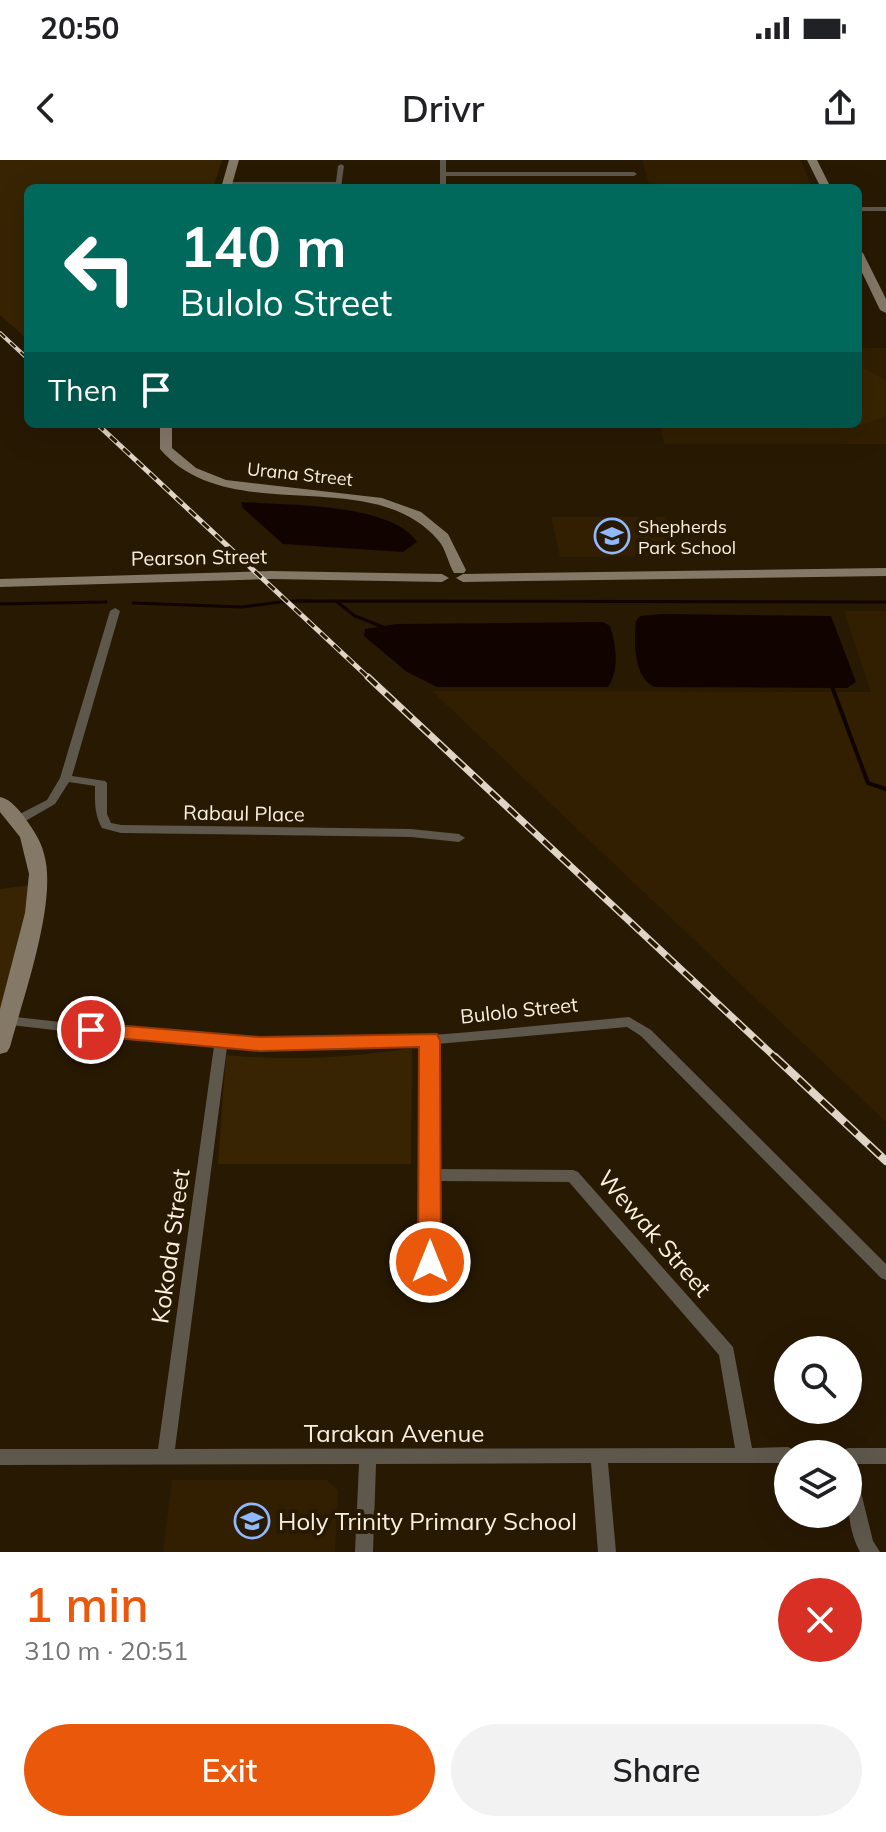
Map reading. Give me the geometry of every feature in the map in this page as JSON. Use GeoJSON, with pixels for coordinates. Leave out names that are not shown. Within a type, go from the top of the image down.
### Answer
{"type":"FeatureCollection","features":[{"type":"Feature","properties":{"kind":"street"},"geometry":{"type":"LineString","coordinates":[[228,184],[234,160]]}},
{"type":"Feature","properties":{"kind":"street"},"geometry":{"type":"LineString","coordinates":[[443,160],[443,184]]}},
{"type":"Feature","properties":{"kind":"street"},"geometry":{"type":"LineString","coordinates":[[812,160],[824,184]]}},
{"type":"Feature","properties":{"kind":"street"},"geometry":{"type":"LineString","coordinates":[[338,184],[341,166]]}},
{"type":"Feature","properties":{"kind":"street"},"geometry":{"type":"LineString","coordinates":[[443,174],[634,174]]}},
{"type":"Feature","properties":{"kind":"street"},"geometry":{"type":"LineString","coordinates":[[862,209],[886,209]]}},
{"type":"Feature","properties":{"kind":"street"},"geometry":{"type":"LineString","coordinates":[[862,259],[881,290],[886,310]]}},
{"type":"Feature","properties":{"kind":"street","name":"Urana Street"},"geometry":{"type":"LineString","coordinates":[[166,428],[166,449],[196,473],[231,484],[381,503],[427,523],[450,548],[453,573]]}},
{"type":"Feature","properties":{"kind":"street","name":"Pearson Street"},"geometry":{"type":"LineString","coordinates":[[0,583],[453,573],[886,574]]}},
{"type":"Feature","properties":{"kind":"street"},"geometry":{"type":"LineString","coordinates":[[18,820],[51,802],[66,778],[115,611]]}},
{"type":"Feature","properties":{"kind":"street","name":"Rabaul Place"},"geometry":{"type":"LineString","coordinates":[[66,778],[101,783],[101,814],[106,825],[121,829],[411,833],[459,838]]}},
{"type":"Feature","properties":{"kind":"street"},"geometry":{"type":"LineString","coordinates":[[0,802],[18,820],[35,850],[39,893],[0,1047]]}},
{"type":"Feature","properties":{"kind":"street","name":"Bulolo Street"},"geometry":{"type":"LineString","coordinates":[[7,1021],[221,1042],[329,1045],[430,1040],[618,1021],[638,1026],[886,1274]]}},
{"type":"Feature","properties":{"kind":"street"},"geometry":{"type":"LineString","coordinates":[[430,1040],[430,1262]]}},
{"type":"Feature","properties":{"kind":"street","name":"Kokoda Street"},"geometry":{"type":"LineString","coordinates":[[166,1456],[221,1042]]}},
{"type":"Feature","properties":{"kind":"street","name":"Wewak Street"},"geometry":{"type":"LineString","coordinates":[[429,1175],[573,1176],[727,1352],[745,1454]]}},
{"type":"Feature","properties":{"kind":"street"},"geometry":{"type":"LineString","coordinates":[[599,1455],[607,1552]]}},
{"type":"Feature","properties":{"kind":"street","name":"Tarakan Avenue"},"geometry":{"type":"LineString","coordinates":[[0,1457],[368,1459],[774,1455]]}},
{"type":"Feature","properties":{"kind":"street"},"geometry":{"type":"LineString","coordinates":[[862,1456],[886,1456]]}},
{"type":"Feature","properties":{"kind":"street"},"geometry":{"type":"LineString","coordinates":[[364,1552],[368,1459]]}},
{"type":"Feature","properties":{"kind":"street"},"geometry":{"type":"LineString","coordinates":[[861,1528],[865,1545],[871,1552]]}},
{"type":"Feature","properties":{"kind":"shaded area"},"geometry":{"type":"Polygon","coordinates":[[[0,160],[222,160],[214,184],[24,184],[24,336],[0,315],[0,160]]]}},
{"type":"Feature","properties":{"kind":"shaded area"},"geometry":{"type":"Polygon","coordinates":[[[642,160],[800,160],[811,184],[649,184],[642,160]]]}},
{"type":"Feature","properties":{"kind":"shaded area"},"geometry":{"type":"Polygon","coordinates":[[[862,348],[886,348],[886,444],[664,444],[660,428],[862,428],[862,348]]]}},
{"type":"Feature","properties":{"kind":"shaded area"},"geometry":{"type":"Polygon","coordinates":[[[862,367],[886,380],[886,415],[862,424],[862,367]]]}},
{"type":"Feature","properties":{"kind":"shaded area"},"geometry":{"type":"Polygon","coordinates":[[[241,502],[336,508],[362,513],[404,529],[417,542],[403,552],[283,544],[243,508],[241,502]]]}},
{"type":"Feature","properties":{"kind":"shaded area","name":"Shepherds Park School"},"geometry":{"type":"Polygon","coordinates":[[[551,517],[665,517],[675,556],[560,557],[551,517]]]}},
{"type":"Feature","properties":{"kind":"shaded area"},"geometry":{"type":"Polygon","coordinates":[[[844,611],[886,611],[886,1122],[432,691],[871,692],[844,611]]]}},
{"type":"Feature","properties":{"kind":"shaded area"},"geometry":{"type":"Polygon","coordinates":[[[640,616],[831,616],[856,682],[847,688],[654,687],[647,682],[639,667],[635,648],[636,621],[640,616]]]}},
{"type":"Feature","properties":{"kind":"shaded area"},"geometry":{"type":"Polygon","coordinates":[[[603,622],[610,626],[615,649],[614,673],[608,687],[437,687],[407,672],[364,636],[365,629],[396,624],[603,622]]]}},
{"type":"Feature","properties":{"kind":"shaded area"},"geometry":{"type":"Polygon","coordinates":[[[30,885],[30,894],[0,1033],[0,889],[30,885]]]}},
{"type":"Feature","properties":{"kind":"shaded area"},"geometry":{"type":"Polygon","coordinates":[[[412,1048],[411,1164],[218,1164],[226,1055],[319,1058],[412,1048]]]}},
{"type":"Feature","properties":{"kind":"shaded area","name":"Holy Trinity Primary School"},"geometry":{"type":"Polygon","coordinates":[[[172,1480],[327,1480],[338,1490],[335,1552],[163,1552],[172,1480]]]}},
{"type":"Feature","properties":{"kind":"waterway"},"geometry":{"type":"LineString","coordinates":[[133,603],[242,607],[289,601],[336,601]]}},
{"type":"Feature","properties":{"kind":"waterway"},"geometry":{"type":"LineString","coordinates":[[336,601],[886,602]]}},
{"type":"Feature","properties":{"kind":"waterway"},"geometry":{"type":"LineString","coordinates":[[336,601],[355,616],[383,627]]}},
{"type":"Feature","properties":{"kind":"waterway"},"geometry":{"type":"LineString","coordinates":[[0,604],[106,602]]}},
{"type":"Feature","properties":{"kind":"waterway"},"geometry":{"type":"LineString","coordinates":[[831,684],[868,783],[886,789]]}},
{"type":"Feature","properties":{"kind":"railway"},"geometry":{"type":"LineString","coordinates":[[0,333],[24,355]]}},
{"type":"Feature","properties":{"kind":"railway"},"geometry":{"type":"LineString","coordinates":[[101,428],[370,679]]}},
{"type":"Feature","properties":{"kind":"railway"},"geometry":{"type":"LineString","coordinates":[[368,677],[777,1059]]}},
{"type":"Feature","properties":{"kind":"railway"},"geometry":{"type":"LineString","coordinates":[[775,1057],[886,1161]]}},
{"type":"Feature","properties":{"kind":"place","name":"Shepherds Park School"},"geometry":{"type":"Point","coordinates":[612,536]}},
{"type":"Feature","properties":{"kind":"place","name":"Holy Trinity Primary School"},"geometry":{"type":"Point","coordinates":[252,1521]}},
{"type":"Feature","properties":{"kind":"route"},"geometry":{"type":"LineString","coordinates":[[91,1030],[260,1044],[343,1045],[430,1040],[430,1262]]}}]}
